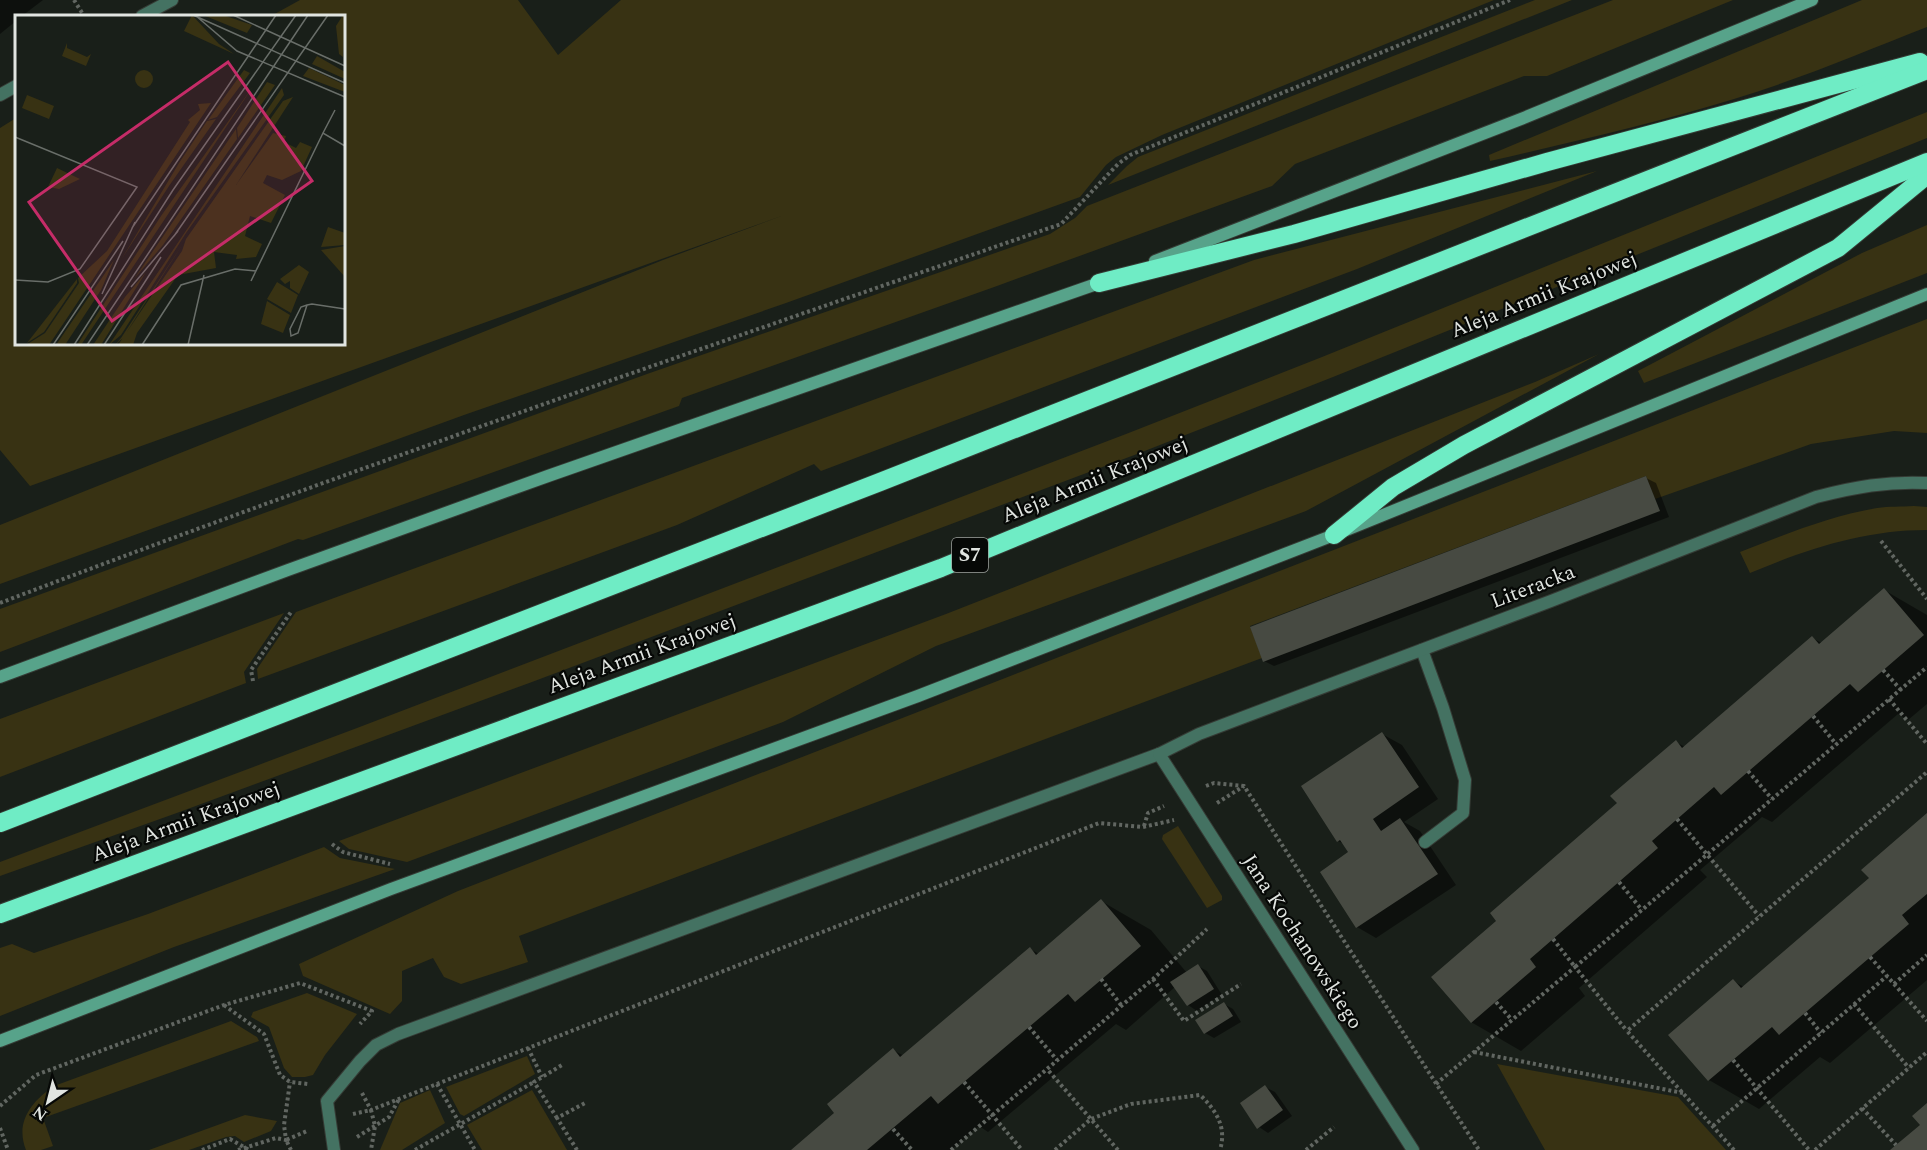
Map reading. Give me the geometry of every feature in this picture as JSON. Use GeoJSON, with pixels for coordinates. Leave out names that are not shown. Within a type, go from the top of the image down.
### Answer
{"type":"FeatureCollection","features":[{"type":"Feature","properties":{"kind":"highway"},"geometry":{"type":"LineString","coordinates":[[1099,283],[1294,234],[1547,162],[1927,60]]}},
{"type":"Feature","properties":{"kind":"highway"},"geometry":{"type":"LineString","coordinates":[[0,823],[869,487],[1927,70]]}},
{"type":"Feature","properties":{"kind":"highway","name":"Aleja Armii Krajowej"},"geometry":{"type":"LineString","coordinates":[[0,914],[941,567],[1927,162]]}},
{"type":"Feature","properties":{"kind":"highway"},"geometry":{"type":"LineString","coordinates":[[1334,534],[1393,487],[1464,445],[1838,248],[1927,175]]}},
{"type":"Feature","properties":{"kind":"main road"},"geometry":{"type":"LineString","coordinates":[[0,677],[537,480],[1099,283],[1526,117],[1812,0]]}},
{"type":"Feature","properties":{"kind":"main road"},"geometry":{"type":"LineString","coordinates":[[0,1041],[391,889],[918,696],[1334,534],[1927,294]]}},
{"type":"Feature","properties":{"kind":"street"},"geometry":{"type":"LineString","coordinates":[[144,15],[171,0]]}},
{"type":"Feature","properties":{"kind":"street"},"geometry":{"type":"LineString","coordinates":[[0,95],[15,87]]}},
{"type":"Feature","properties":{"kind":"street","name":"Literacka"},"geometry":{"type":"LineString","coordinates":[[334,1150],[327,1101],[360,1060],[376,1045],[398,1034],[1159,754],[1199,734],[1816,497],[1861,485],[1927,483]]}},
{"type":"Feature","properties":{"kind":"street"},"geometry":{"type":"LineString","coordinates":[[1422,650],[1465,780],[1463,813],[1425,842]]}},
{"type":"Feature","properties":{"kind":"street","name":"Jana Kochanowskiego"},"geometry":{"type":"LineString","coordinates":[[1159,754],[1413,1150]]}},
{"type":"Feature","properties":{"kind":"path"},"geometry":{"type":"LineString","coordinates":[[74,0],[83,15]]}},
{"type":"Feature","properties":{"kind":"path"},"geometry":{"type":"LineString","coordinates":[[0,603],[147,547],[544,404],[1060,224],[1118,164],[1130,155],[1510,0]]}},
{"type":"Feature","properties":{"kind":"path"},"geometry":{"type":"LineString","coordinates":[[1881,541],[1927,598]]}},
{"type":"Feature","properties":{"kind":"path"},"geometry":{"type":"LineString","coordinates":[[253,681],[251,670],[291,612]]}},
{"type":"Feature","properties":{"kind":"path"},"geometry":{"type":"LineString","coordinates":[[1436,1084],[1927,667]]}},
{"type":"Feature","properties":{"kind":"path"},"geometry":{"type":"LineString","coordinates":[[1883,670],[1901,690]]}},
{"type":"Feature","properties":{"kind":"path"},"geometry":{"type":"LineString","coordinates":[[1889,699],[1927,744]]}},
{"type":"Feature","properties":{"kind":"path"},"geometry":{"type":"LineString","coordinates":[[1812,716],[1836,744]]}},
{"type":"Feature","properties":{"kind":"path"},"geometry":{"type":"LineString","coordinates":[[1748,771],[1772,799]]}},
{"type":"Feature","properties":{"kind":"path"},"geometry":{"type":"LineString","coordinates":[[1627,1031],[1927,772]]}},
{"type":"Feature","properties":{"kind":"path"},"geometry":{"type":"LineString","coordinates":[[371,1110],[1099,823],[1143,827],[1148,813],[1214,783],[1244,786],[1479,1150]]}},
{"type":"Feature","properties":{"kind":"path"},"geometry":{"type":"LineString","coordinates":[[1677,819],[1759,916]]}},
{"type":"Feature","properties":{"kind":"path"},"geometry":{"type":"LineString","coordinates":[[332,843],[343,852],[400,866]]}},
{"type":"Feature","properties":{"kind":"path"},"geometry":{"type":"LineString","coordinates":[[1619,882],[1642,910]]}},
{"type":"Feature","properties":{"kind":"path"},"geometry":{"type":"LineString","coordinates":[[951,1150],[1153,979],[1207,929]]}},
{"type":"Feature","properties":{"kind":"path"},"geometry":{"type":"LineString","coordinates":[[1553,939],[1627,1031],[1734,1150]]}},
{"type":"Feature","properties":{"kind":"path"},"geometry":{"type":"LineString","coordinates":[[1894,984],[1927,955]]}},
{"type":"Feature","properties":{"kind":"path"},"geometry":{"type":"LineString","coordinates":[[1870,957],[1927,1021]]}},
{"type":"Feature","properties":{"kind":"path"},"geometry":{"type":"LineString","coordinates":[[1712,1126],[1887,976]]}},
{"type":"Feature","properties":{"kind":"path"},"geometry":{"type":"LineString","coordinates":[[1153,979],[1185,1021],[1241,984]]}},
{"type":"Feature","properties":{"kind":"path"},"geometry":{"type":"LineString","coordinates":[[1101,980],[1121,1005]]}},
{"type":"Feature","properties":{"kind":"path"},"geometry":{"type":"LineString","coordinates":[[0,1106],[36,1075],[224,1005],[300,983],[372,1011],[356,1028]]}},
{"type":"Feature","properties":{"kind":"path"},"geometry":{"type":"LineString","coordinates":[[1496,1002],[1512,1020]]}},
{"type":"Feature","properties":{"kind":"path"},"geometry":{"type":"LineString","coordinates":[[1854,1004],[1909,1068]]}},
{"type":"Feature","properties":{"kind":"path"},"geometry":{"type":"LineString","coordinates":[[224,1005],[264,1034],[280,1075],[290,1082],[307,1084],[312,1081]]}},
{"type":"Feature","properties":{"kind":"path"},"geometry":{"type":"LineString","coordinates":[[1805,1013],[1821,1033]]}},
{"type":"Feature","properties":{"kind":"path"},"geometry":{"type":"LineString","coordinates":[[1029,1027],[1057,1060]]}},
{"type":"Feature","properties":{"kind":"path"},"geometry":{"type":"LineString","coordinates":[[528,1048],[542,1077]]}},
{"type":"Feature","properties":{"kind":"path"},"geometry":{"type":"LineString","coordinates":[[1474,1052],[1683,1094]]}},
{"type":"Feature","properties":{"kind":"path"},"geometry":{"type":"LineString","coordinates":[[1815,1150],[1927,1053]]}},
{"type":"Feature","properties":{"kind":"path"},"geometry":{"type":"LineString","coordinates":[[1733,1060],[1809,1150]]}},
{"type":"Feature","properties":{"kind":"path"},"geometry":{"type":"LineString","coordinates":[[415,1150],[562,1065]]}},
{"type":"Feature","properties":{"kind":"path"},"geometry":{"type":"LineString","coordinates":[[1047,1069],[1118,1150]]}},
{"type":"Feature","properties":{"kind":"path"},"geometry":{"type":"LineString","coordinates":[[238,1150],[276,1138],[286,1140],[284,1125],[290,1082]]}},
{"type":"Feature","properties":{"kind":"path"},"geometry":{"type":"LineString","coordinates":[[534,1082],[577,1150]]}},
{"type":"Feature","properties":{"kind":"path"},"geometry":{"type":"LineString","coordinates":[[964,1082],[1022,1150]]}},
{"type":"Feature","properties":{"kind":"path"},"geometry":{"type":"LineString","coordinates":[[437,1084],[475,1150]]}},
{"type":"Feature","properties":{"kind":"path"},"geometry":{"type":"LineString","coordinates":[[1055,1150],[1091,1119],[1131,1104],[1200,1095],[1211,1105],[1221,1124],[1223,1141],[1221,1150]]}},
{"type":"Feature","properties":{"kind":"path"},"geometry":{"type":"LineString","coordinates":[[356,1138],[389,1117],[399,1098]]}},
{"type":"Feature","properties":{"kind":"path"},"geometry":{"type":"LineString","coordinates":[[557,1118],[585,1103]]}},
{"type":"Feature","properties":{"kind":"path"},"geometry":{"type":"LineString","coordinates":[[1863,1108],[1896,1145]]}},
{"type":"Feature","properties":{"kind":"path"},"geometry":{"type":"LineString","coordinates":[[1306,1150],[1334,1127]]}},
{"type":"Feature","properties":{"kind":"path"},"geometry":{"type":"LineString","coordinates":[[0,1128],[8,1150]]}},
{"type":"Feature","properties":{"kind":"path"},"geometry":{"type":"LineString","coordinates":[[893,1129],[912,1150]]}},
{"type":"Feature","properties":{"kind":"path"},"geometry":{"type":"LineString","coordinates":[[202,1150],[230,1139],[247,1149]]}},
{"type":"Feature","properties":{"kind":"shaded area"},"geometry":{"type":"Polygon","coordinates":[[[300,0],[518,0],[558,55],[621,0],[1494,0],[1162,135],[1116,157],[1106,165],[1080,197],[786,303],[464,415],[0,584],[0,525],[663,260],[784,215],[30,486],[0,450],[0,128],[15,119],[15,345],[345,345],[345,15],[273,15],[300,0]]]}},
{"type":"Feature","properties":{"kind":"shaded area"},"geometry":{"type":"Polygon","coordinates":[[[1535,0],[1572,0],[1108,185],[1138,157],[1535,0]]]}},
{"type":"Feature","properties":{"kind":"shaded area"},"geometry":{"type":"Polygon","coordinates":[[[1613,0],[1733,0],[1547,76],[1524,76],[1295,164],[1272,186],[682,398],[679,406],[303,540],[298,539],[0,652],[0,609],[647,374],[1050,234],[1075,218],[1087,206],[1613,0]]]}},
{"type":"Feature","properties":{"kind":"shaded area"},"geometry":{"type":"Polygon","coordinates":[[[1862,0],[1927,0],[1927,27],[1807,74],[1734,99],[1643,125],[1490,161],[1489,155],[1862,0]]]}},
{"type":"Feature","properties":{"kind":"shaded area"},"geometry":{"type":"Polygon","coordinates":[[[1927,112],[1927,138],[1333,377],[1137,454],[532,682],[0,876],[0,862],[1126,434],[1927,112]]]}},
{"type":"Feature","properties":{"kind":"shaded area"},"geometry":{"type":"Polygon","coordinates":[[[1597,171],[1357,269],[821,471],[814,464],[677,525],[258,679],[257,669],[296,612],[1254,260],[1597,171]]]}},
{"type":"Feature","properties":{"kind":"shaded area"},"geometry":{"type":"Polygon","coordinates":[[[1927,225],[1927,273],[1644,383],[1638,371],[1862,253],[1927,225]]]}},
{"type":"Feature","properties":{"kind":"shaded area"},"geometry":{"type":"Polygon","coordinates":[[[1927,319],[1927,433],[1894,431],[1811,444],[1655,499],[1646,476],[1250,626],[1262,658],[519,936],[528,962],[461,984],[444,977],[433,958],[402,971],[402,1001],[390,1014],[303,976],[299,964],[458,891],[1927,319]]]}},
{"type":"Feature","properties":{"kind":"shaded area"},"geometry":{"type":"Polygon","coordinates":[[[1599,354],[1306,511],[936,646],[783,722],[407,862],[349,849],[339,841],[946,614],[1535,382],[1599,354]]]}},
{"type":"Feature","properties":{"kind":"shaded area"},"geometry":{"type":"Polygon","coordinates":[[[1882,507],[1927,507],[1927,530],[1881,533],[1836,542],[1750,573],[1740,552],[1807,527],[1859,511],[1882,507]]]}},
{"type":"Feature","properties":{"kind":"shaded area"},"geometry":{"type":"Polygon","coordinates":[[[284,613],[244,672],[246,683],[0,777],[0,719],[284,613]]]}},
{"type":"Feature","properties":{"kind":"shaded area"},"geometry":{"type":"Polygon","coordinates":[[[1178,826],[1222,896],[1222,900],[1207,908],[1162,839],[1163,835],[1178,826]]]}},
{"type":"Feature","properties":{"kind":"shaded area"},"geometry":{"type":"Polygon","coordinates":[[[324,847],[340,858],[395,869],[174,947],[0,1016],[0,948],[12,944],[34,953],[148,914],[324,847]]]}},
{"type":"Feature","properties":{"kind":"shaded area"},"geometry":{"type":"Polygon","coordinates":[[[307,993],[357,1014],[325,1055],[313,1075],[292,1077],[284,1068],[269,1027],[251,1017],[253,1012],[307,993]]]}},
{"type":"Feature","properties":{"kind":"shaded area"},"geometry":{"type":"Polygon","coordinates":[[[231,1021],[257,1037],[259,1041],[43,1118],[53,1146],[41,1150],[26,1150],[22,1130],[27,1114],[38,1099],[54,1086],[231,1021]]]}},
{"type":"Feature","properties":{"kind":"shaded area"},"geometry":{"type":"Polygon","coordinates":[[[527,1056],[535,1074],[464,1116],[460,1114],[446,1087],[527,1056]]]}},
{"type":"Feature","properties":{"kind":"shaded area"},"geometry":{"type":"Polygon","coordinates":[[[1497,1064],[1678,1097],[1726,1150],[1545,1150],[1497,1064]]]}},
{"type":"Feature","properties":{"kind":"shaded area"},"geometry":{"type":"Polygon","coordinates":[[[430,1090],[445,1123],[402,1150],[380,1150],[400,1103],[430,1090]]]}},
{"type":"Feature","properties":{"kind":"shaded area"},"geometry":{"type":"Polygon","coordinates":[[[532,1090],[567,1150],[482,1150],[467,1125],[532,1090]]]}},
{"type":"Feature","properties":{"kind":"shaded area"},"geometry":{"type":"Polygon","coordinates":[[[245,1115],[277,1121],[271,1131],[244,1142],[235,1136],[189,1150],[149,1150],[245,1115]]]}},
{"type":"Feature","properties":{"kind":"building"},"geometry":{"type":"Polygon","coordinates":[[[1646,476],[1660,511],[1263,662],[1250,627],[1646,476]]]}},
{"type":"Feature","properties":{"kind":"building"},"geometry":{"type":"Polygon","coordinates":[[[1884,588],[1924,635],[1858,692],[1850,684],[1721,795],[1714,787],[1652,841],[1658,848],[1530,959],[1536,967],[1471,1023],[1431,977],[1496,921],[1490,913],[1617,803],[1610,796],[1676,740],[1682,748],[1812,636],[1819,644],[1884,588]]]}},
{"type":"Feature","properties":{"kind":"building"},"geometry":{"type":"Polygon","coordinates":[[[1382,732],[1419,787],[1373,819],[1381,831],[1400,818],[1438,874],[1356,928],[1320,872],[1348,852],[1340,840],[1337,842],[1301,786],[1382,732]]]}},
{"type":"Feature","properties":{"kind":"building"},"geometry":{"type":"Polygon","coordinates":[[[1927,813],[1927,894],[1902,915],[1909,924],[1779,1035],[1772,1027],[1708,1081],[1668,1035],[1733,979],[1741,988],[1869,878],[1861,870],[1927,813]]]}},
{"type":"Feature","properties":{"kind":"building"},"geometry":{"type":"Polygon","coordinates":[[[1101,899],[1141,946],[1075,1002],[1068,994],[938,1104],[931,1096],[867,1150],[791,1150],[834,1113],[827,1104],[893,1048],[900,1057],[1030,947],[1036,955],[1101,899]]]}},
{"type":"Feature","properties":{"kind":"building"},"geometry":{"type":"Polygon","coordinates":[[[1198,964],[1214,989],[1187,1006],[1170,982],[1198,964]]]}},
{"type":"Feature","properties":{"kind":"building"},"geometry":{"type":"Polygon","coordinates":[[[1224,1002],[1233,1016],[1204,1034],[1195,1020],[1224,1002]]]}},
{"type":"Feature","properties":{"kind":"building"},"geometry":{"type":"Polygon","coordinates":[[[1265,1085],[1283,1110],[1257,1129],[1240,1103],[1265,1085]]]}},
{"type":"Feature","properties":{"kind":"building"},"geometry":{"type":"Polygon","coordinates":[[[1927,1103],[1927,1150],[1890,1150],[1920,1125],[1912,1116],[1927,1103]]]}}]}
